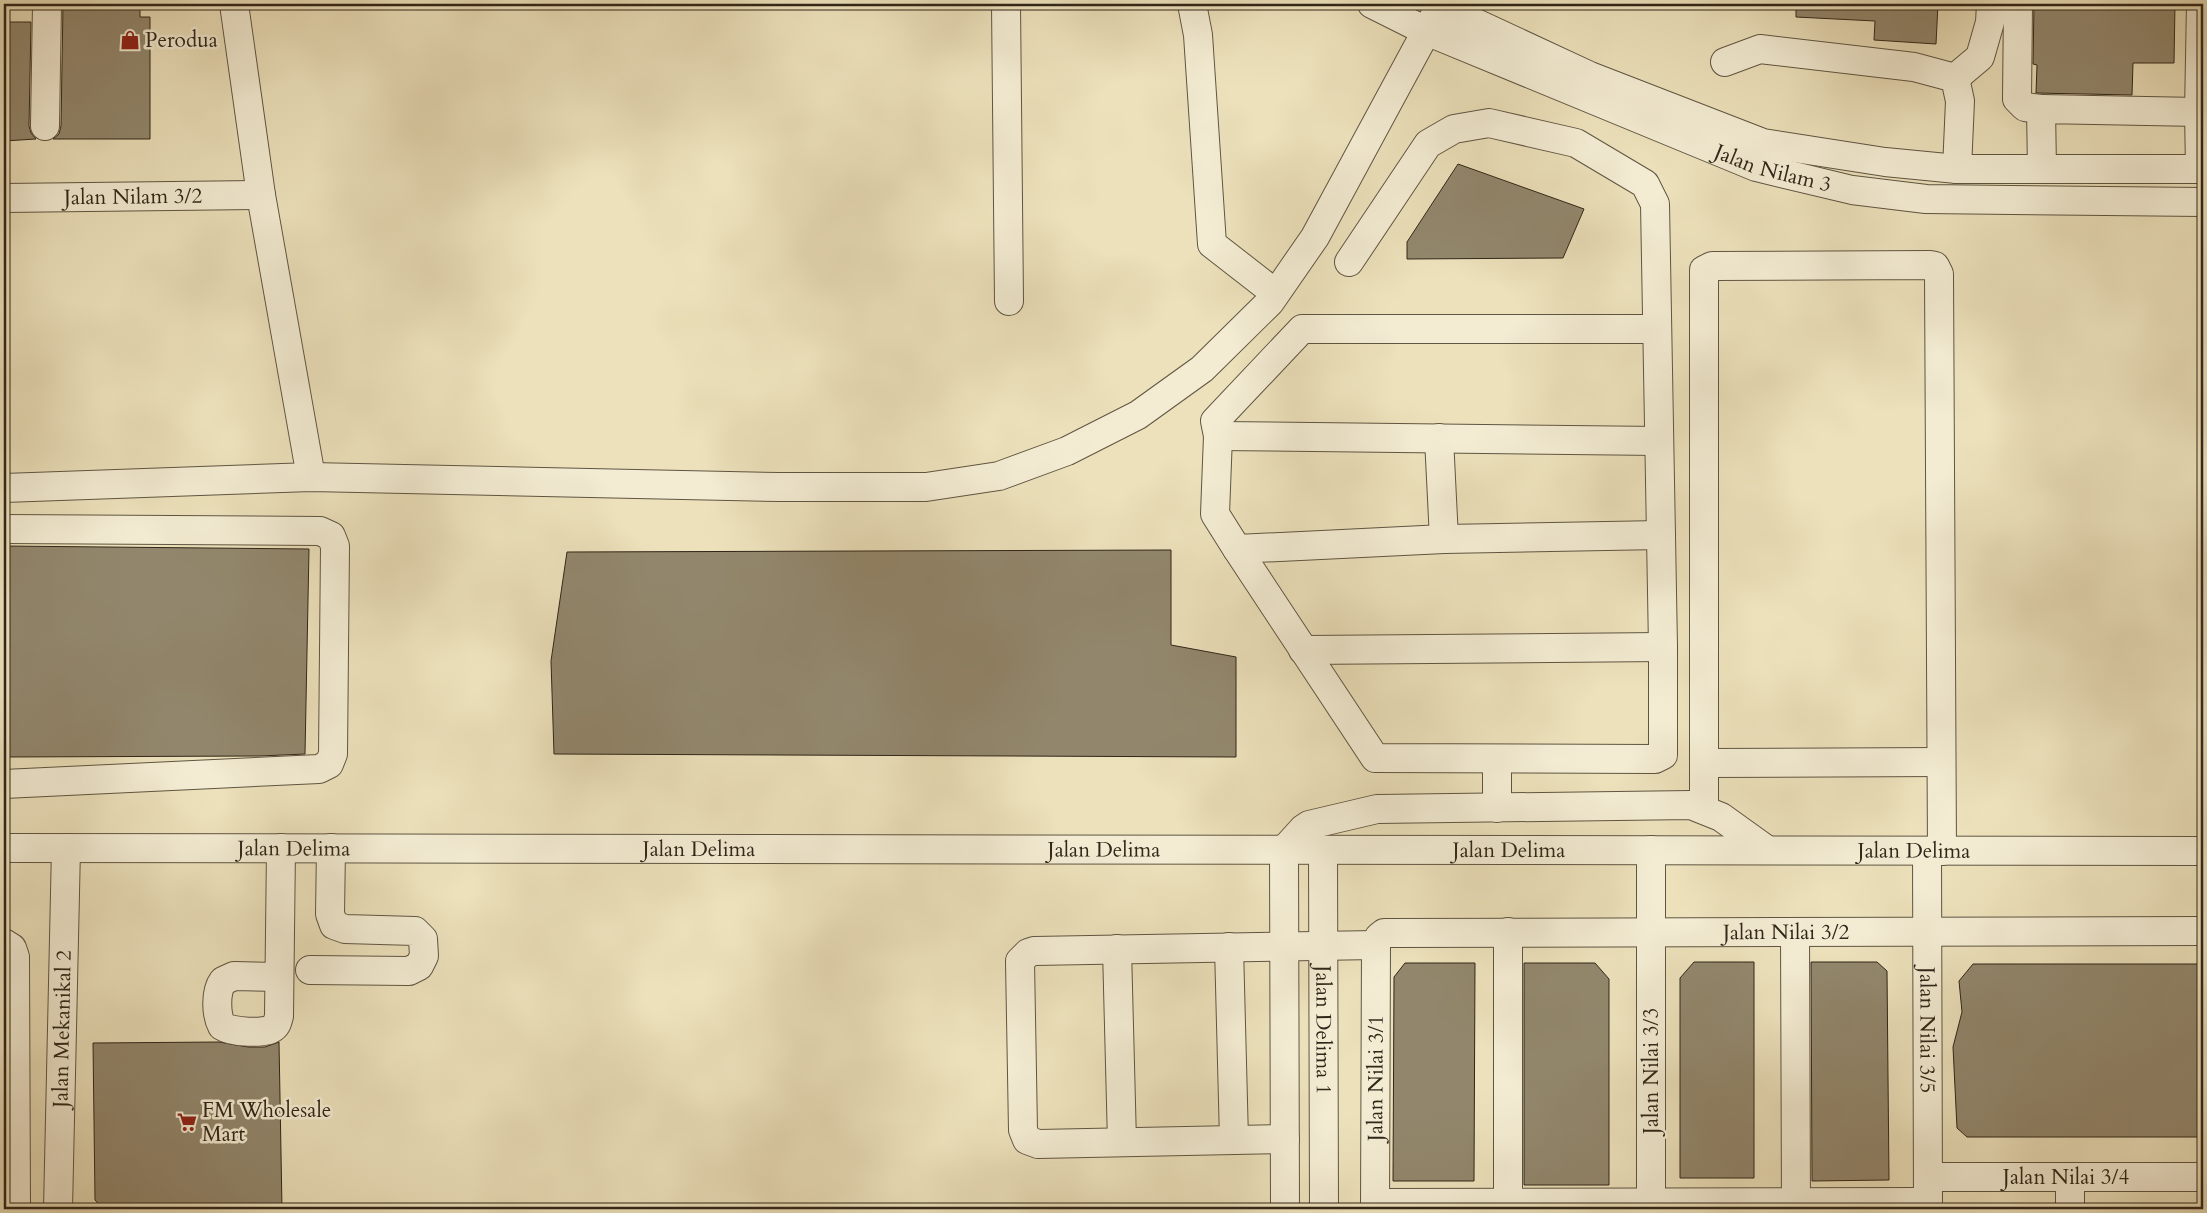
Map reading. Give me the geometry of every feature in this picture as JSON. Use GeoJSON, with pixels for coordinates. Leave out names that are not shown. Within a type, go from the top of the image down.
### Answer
{"type":"FeatureCollection","features":[{"type":"Feature","properties":{"kind":"street"},"geometry":{"type":"LineString","coordinates":[[45,126],[47,4]]}},
{"type":"Feature","properties":{"kind":"street"},"geometry":{"type":"LineString","coordinates":[[234,4],[261,195],[311,477]]}},
{"type":"Feature","properties":{"kind":"street"},"geometry":{"type":"LineString","coordinates":[[1006,4],[1009,301]]}},
{"type":"Feature","properties":{"kind":"street"},"geometry":{"type":"LineString","coordinates":[[1192,4],[1198,35],[1212,244],[1275,293]]}},
{"type":"Feature","properties":{"kind":"street","name":"Jalan Nilam 3"},"geometry":{"type":"LineString","coordinates":[[1372,4],[1426,31],[1756,167],[1852,190],[1926,199],[2203,202]]}},
{"type":"Feature","properties":{"kind":"street"},"geometry":{"type":"LineString","coordinates":[[4,488],[311,477],[779,487],[926,487],[999,476],[1067,451],[1138,415],[1202,369],[1270,302],[1315,237],[1439,4]]}},
{"type":"Feature","properties":{"kind":"street","name":"Jalan Nilam 3"},"geometry":{"type":"LineString","coordinates":[[1439,4],[1590,76],[1762,143],[1884,162],[1957,169],[2202,169]]}},
{"type":"Feature","properties":{"kind":"street"},"geometry":{"type":"LineString","coordinates":[[1955,78],[1980,57],[1990,22],[1991,4]]}},
{"type":"Feature","properties":{"kind":"street"},"geometry":{"type":"LineString","coordinates":[[2018,4],[2017,99],[2025,107],[2041,109],[2199,112]]}},
{"type":"Feature","properties":{"kind":"street"},"geometry":{"type":"LineString","coordinates":[[2201,4],[2199,112],[2202,169]]}},
{"type":"Feature","properties":{"kind":"street"},"geometry":{"type":"LineString","coordinates":[[1725,62],[1760,49],[1914,67],[1955,78]]}},
{"type":"Feature","properties":{"kind":"street"},"geometry":{"type":"LineString","coordinates":[[1955,78],[1960,101],[1957,169]]}},
{"type":"Feature","properties":{"kind":"street"},"geometry":{"type":"LineString","coordinates":[[2041,109],[2042,169]]}},
{"type":"Feature","properties":{"kind":"street"},"geometry":{"type":"LineString","coordinates":[[1349,262],[1428,144],[1454,129],[1489,123],[1576,143],[1645,184],[1655,204],[1664,750],[1659,758],[1497,760],[1375,758],[1216,519],[1218,436],[1215,424],[1217,418],[1299,331],[1306,328],[1656,329]]}},
{"type":"Feature","properties":{"kind":"street","name":"Jalan Nilam 3/2"},"geometry":{"type":"LineString","coordinates":[[4,198],[261,195]]}},
{"type":"Feature","properties":{"kind":"street","name":"Jalan Nilai 3/5"},"geometry":{"type":"LineString","coordinates":[[1704,763],[1704,270],[1712,266],[1930,265],[1938,270],[1939,274],[1941,762],[1928,932],[1928,1196]]}},
{"type":"Feature","properties":{"kind":"street"},"geometry":{"type":"LineString","coordinates":[[1218,436],[1659,441]]}},
{"type":"Feature","properties":{"kind":"street"},"geometry":{"type":"LineString","coordinates":[[1439,438],[1444,539]]}},
{"type":"Feature","properties":{"kind":"street"},"geometry":{"type":"LineString","coordinates":[[4,529],[320,531],[331,536],[335,546],[333,754],[332,760],[324,768],[4,784]]}},
{"type":"Feature","properties":{"kind":"street"},"geometry":{"type":"LineString","coordinates":[[1237,549],[1444,539],[1661,535]]}},
{"type":"Feature","properties":{"kind":"street"},"geometry":{"type":"LineString","coordinates":[[1303,650],[1663,647]]}},
{"type":"Feature","properties":{"kind":"street"},"geometry":{"type":"LineString","coordinates":[[1497,760],[1497,808]]}},
{"type":"Feature","properties":{"kind":"street"},"geometry":{"type":"LineString","coordinates":[[1704,810],[1704,763],[1941,762]]}},
{"type":"Feature","properties":{"kind":"street"},"geometry":{"type":"LineString","coordinates":[[1284,850],[1309,825],[1374,810],[1691,806],[1721,818],[1766,850]]}},
{"type":"Feature","properties":{"kind":"street","name":"Jalan Delima"},"geometry":{"type":"LineString","coordinates":[[4,848],[2203,851]]}},
{"type":"Feature","properties":{"kind":"street","name":"Jalan Mekanikal 2"},"geometry":{"type":"LineString","coordinates":[[58,1209],[66,848]]}},
{"type":"Feature","properties":{"kind":"street"},"geometry":{"type":"LineString","coordinates":[[280,977],[282,848]]}},
{"type":"Feature","properties":{"kind":"street"},"geometry":{"type":"LineString","coordinates":[[310,970],[408,971],[419,966],[424,956],[423,940],[414,931],[345,930],[334,925],[330,914],[331,848]]}},
{"type":"Feature","properties":{"kind":"street","name":"Jalan Delima 1"},"geometry":{"type":"LineString","coordinates":[[1284,850],[1285,1209]]}},
{"type":"Feature","properties":{"kind":"street","name":"Jalan Delima 1"},"geometry":{"type":"LineString","coordinates":[[1323,850],[1324,1209]]}},
{"type":"Feature","properties":{"kind":"street","name":"Jalan Nilai 3/3"},"geometry":{"type":"LineString","coordinates":[[1651,850],[1651,1206]]}},
{"type":"Feature","properties":{"kind":"street","name":"Jalan Nilai 3/2"},"geometry":{"type":"LineString","coordinates":[[1376,946],[1379,937],[1390,932],[2203,931]]}},
{"type":"Feature","properties":{"kind":"street"},"geometry":{"type":"LineString","coordinates":[[1508,932],[1508,1206]]}},
{"type":"Feature","properties":{"kind":"street"},"geometry":{"type":"LineString","coordinates":[[1795,932],[1796,1206]]}},
{"type":"Feature","properties":{"kind":"street"},"geometry":{"type":"LineString","coordinates":[[4,943],[12,948],[15,958],[16,1209]]}},
{"type":"Feature","properties":{"kind":"street"},"geometry":{"type":"LineString","coordinates":[[1285,1138],[1038,1144],[1027,1140],[1023,1130],[1020,962],[1028,953],[1034,952],[1323,945],[1376,946]]}},
{"type":"Feature","properties":{"kind":"street","name":"Jalan Nilai 3/1"},"geometry":{"type":"LineString","coordinates":[[1375,1206],[1376,946]]}},
{"type":"Feature","properties":{"kind":"street"},"geometry":{"type":"LineString","coordinates":[[1229,947],[1234,1140]]}},
{"type":"Feature","properties":{"kind":"street"},"geometry":{"type":"LineString","coordinates":[[1117,950],[1122,1142]]}},
{"type":"Feature","properties":{"kind":"street"},"geometry":{"type":"LineString","coordinates":[[2070,1177],[2070,1209]]}},
{"type":"Feature","properties":{"kind":"street","name":"Jalan Nilai 3/4"},"geometry":{"type":"LineString","coordinates":[[1375,1206],[1796,1206],[1928,1196],[2070,1177],[2203,1177]]}},
{"type":"Feature","properties":{"kind":"building"},"geometry":{"type":"Polygon","coordinates":[[[63,4],[140,4],[140,17],[150,17],[150,139],[53,139],[59,134],[61,126],[63,4]]]}},
{"type":"Feature","properties":{"kind":"building"},"geometry":{"type":"Polygon","coordinates":[[[1796,4],[1938,4],[1936,44],[1874,40],[1875,21],[1796,17],[1796,4]]]}},
{"type":"Feature","properties":{"kind":"building"},"geometry":{"type":"Polygon","coordinates":[[[2034,4],[2175,4],[2174,63],[2133,63],[2132,95],[2036,93],[2037,65],[2033,64],[2034,4]]]}},
{"type":"Feature","properties":{"kind":"building"},"geometry":{"type":"Polygon","coordinates":[[[4,22],[31,22],[29,126],[31,133],[36,139],[4,141],[4,22]]]}},
{"type":"Feature","properties":{"kind":"building"},"geometry":{"type":"Polygon","coordinates":[[[1458,164],[1584,209],[1563,258],[1407,259],[1407,242],[1458,164]]]}},
{"type":"Feature","properties":{"kind":"building"},"geometry":{"type":"Polygon","coordinates":[[[4,546],[309,549],[305,754],[260,756],[4,757],[4,546]]]}},
{"type":"Feature","properties":{"kind":"building"},"geometry":{"type":"Polygon","coordinates":[[[1171,550],[1171,645],[1236,657],[1236,757],[554,754],[551,661],[567,552],[1171,550]]]}},
{"type":"Feature","properties":{"kind":"building"},"geometry":{"type":"Polygon","coordinates":[[[1694,962],[1754,962],[1754,1178],[1680,1178],[1680,978],[1694,962]]]}},
{"type":"Feature","properties":{"kind":"building"},"geometry":{"type":"Polygon","coordinates":[[[1811,962],[1877,962],[1887,971],[1889,1180],[1812,1181],[1811,962]]]}},
{"type":"Feature","properties":{"kind":"building"},"geometry":{"type":"Polygon","coordinates":[[[1405,963],[1475,963],[1474,1181],[1393,1181],[1394,977],[1405,963]]]}},
{"type":"Feature","properties":{"kind":"building"},"geometry":{"type":"Polygon","coordinates":[[[1524,963],[1595,963],[1609,979],[1609,1185],[1524,1185],[1524,963]]]}},
{"type":"Feature","properties":{"kind":"building"},"geometry":{"type":"Polygon","coordinates":[[[1973,964],[2203,964],[2203,1137],[1967,1137],[1957,1128],[1953,1047],[1962,1012],[1959,981],[1973,964]]]}},
{"type":"Feature","properties":{"kind":"building","name":"FM Wholesale Mart"},"geometry":{"type":"Polygon","coordinates":[[[219,1042],[248,1047],[265,1047],[279,1042],[282,1209],[103,1209],[95,1200],[93,1043],[219,1042]]]}},
{"type":"Feature","properties":{"kind":"place","name":"Perodua"},"geometry":{"type":"Point","coordinates":[130,40]}},
{"type":"Feature","properties":{"kind":"place","name":"FM Wholesale Mart"},"geometry":{"type":"Point","coordinates":[187,1122]}}]}
